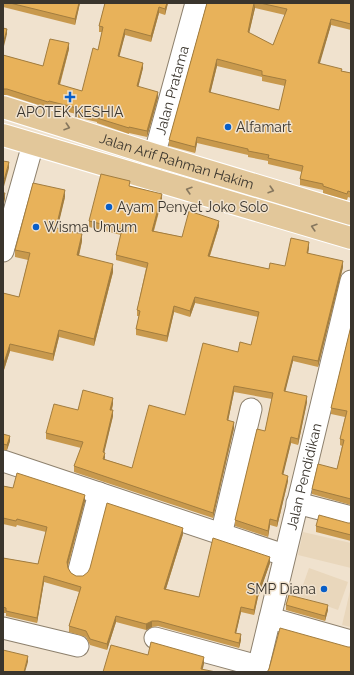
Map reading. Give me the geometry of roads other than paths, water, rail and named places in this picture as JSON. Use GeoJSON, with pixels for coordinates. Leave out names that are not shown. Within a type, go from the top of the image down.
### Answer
{"type":"FeatureCollection","features":[{"type":"Feature","properties":{"kind":"main road","name":"Jalan Arif Rahman Hakim"},"geometry":{"type":"LineString","coordinates":[[3,107],[155,155],[351,214]]}},
{"type":"Feature","properties":{"kind":"main road","name":"Jalan Arif Rahman Hakim"},"geometry":{"type":"LineString","coordinates":[[3,135],[351,238]]}},
{"type":"Feature","properties":{"kind":"street","name":"Jalan Pratama"},"geometry":{"type":"LineString","coordinates":[[148,178],[196,3]]}},
{"type":"Feature","properties":{"kind":"street"},"geometry":{"type":"LineString","coordinates":[[3,251],[33,144]]}},
{"type":"Feature","properties":{"kind":"street","name":"Jalan Pendidikan"},"geometry":{"type":"LineString","coordinates":[[258,669],[284,555],[351,281]]}},
{"type":"Feature","properties":{"kind":"street"},"geometry":{"type":"LineString","coordinates":[[221,534],[251,409]]}},
{"type":"Feature","properties":{"kind":"street"},"geometry":{"type":"LineString","coordinates":[[3,461],[284,555]]}},
{"type":"Feature","properties":{"kind":"street"},"geometry":{"type":"LineString","coordinates":[[79,570],[99,493]]}},
{"type":"Feature","properties":{"kind":"street"},"geometry":{"type":"LineString","coordinates":[[297,504],[351,517]]}},
{"type":"Feature","properties":{"kind":"street"},"geometry":{"type":"LineString","coordinates":[[270,618],[351,641]]}},
{"type":"Feature","properties":{"kind":"street"},"geometry":{"type":"LineString","coordinates":[[3,628],[78,646]]}},
{"type":"Feature","properties":{"kind":"street"},"geometry":{"type":"LineString","coordinates":[[155,638],[258,669]]}},
{"type":"Feature","properties":{"kind":"place","name":"APOTEK KESHIA"},"geometry":{"type":"Point","coordinates":[70,97]}},
{"type":"Feature","properties":{"kind":"place","name":"Alfamart"},"geometry":{"type":"Point","coordinates":[228,127]}},
{"type":"Feature","properties":{"kind":"place","name":"Ayam Penyet Joko Solo"},"geometry":{"type":"Point","coordinates":[109,207]}},
{"type":"Feature","properties":{"kind":"place","name":"Wisma Umum"},"geometry":{"type":"Point","coordinates":[36,227]}},
{"type":"Feature","properties":{"kind":"place","name":"SMP Diana"},"geometry":{"type":"Point","coordinates":[324,589]}}]}
